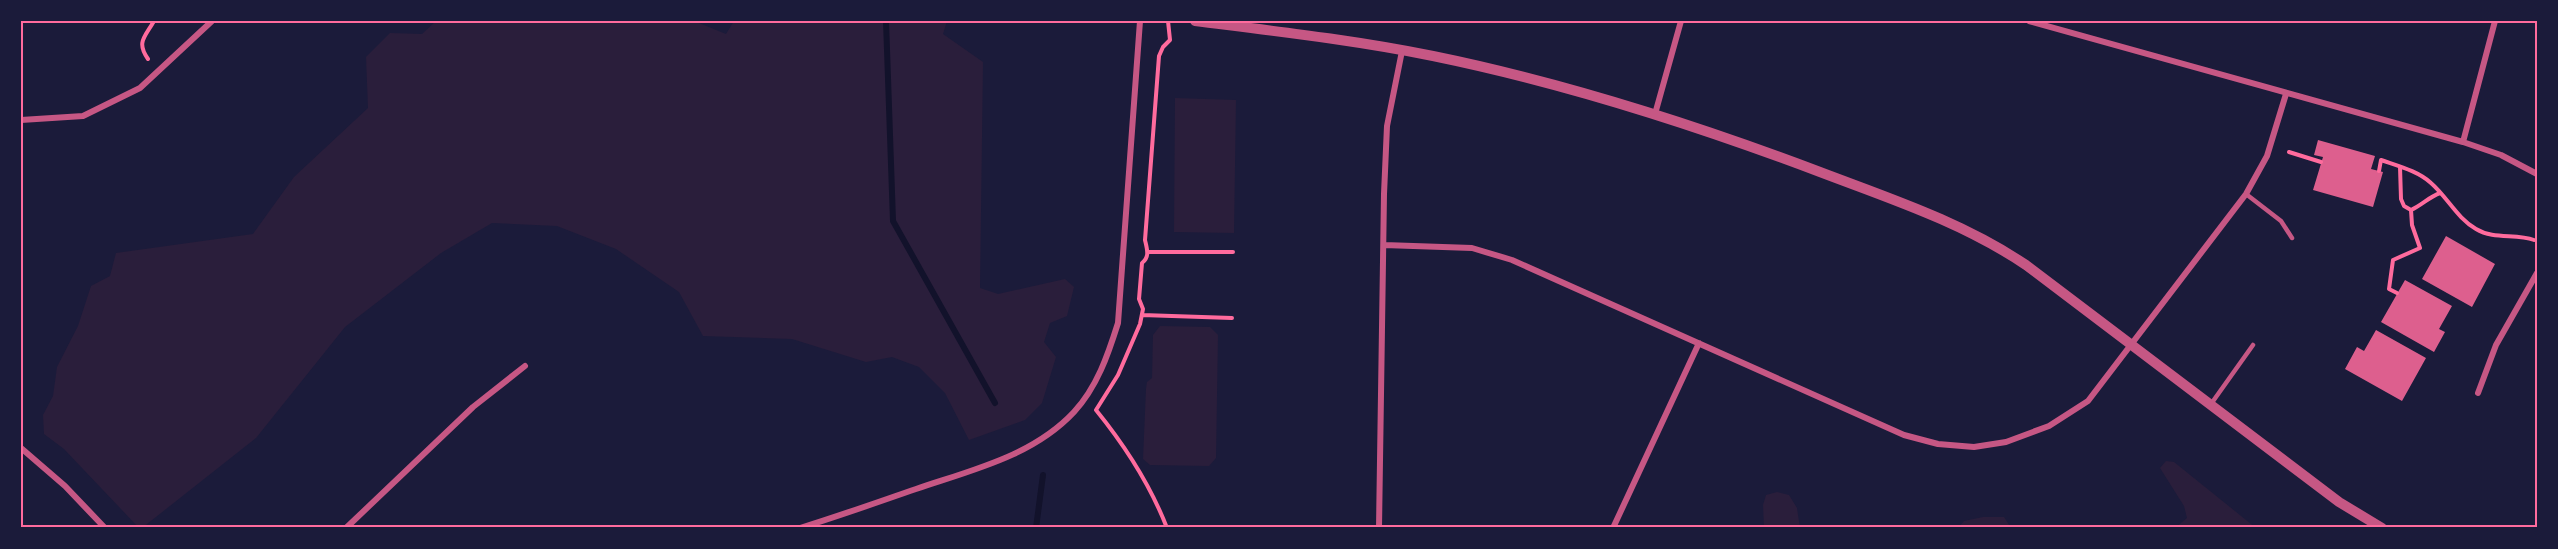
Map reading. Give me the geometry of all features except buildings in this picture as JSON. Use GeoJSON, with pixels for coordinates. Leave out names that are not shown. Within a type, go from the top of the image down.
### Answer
{"type":"FeatureCollection","features":[{"type":"Feature","properties":{"kind":"street"},"geometry":{"type":"LineString","coordinates":[[21,120],[83,116],[140,88],[212,21]]}},
{"type":"Feature","properties":{"kind":"street"},"geometry":{"type":"LineString","coordinates":[[800,528],[820,525],[1015,454],[1053,431],[1075,411],[1095,383],[1108,356],[1118,323],[1140,21]]}},
{"type":"Feature","properties":{"kind":"street"},"geometry":{"type":"LineString","coordinates":[[1195,21],[1402,51],[1534,79],[1655,114],[1761,150],[1963,228],[2026,264],[2339,502],[2382,528]]}},
{"type":"Feature","properties":{"kind":"street"},"geometry":{"type":"LineString","coordinates":[[1655,114],[1681,21]]}},
{"type":"Feature","properties":{"kind":"street"},"geometry":{"type":"LineString","coordinates":[[2029,21],[2463,142],[2501,155],[2537,174]]}},
{"type":"Feature","properties":{"kind":"street"},"geometry":{"type":"LineString","coordinates":[[2463,142],[2495,21]]}},
{"type":"Feature","properties":{"kind":"street"},"geometry":{"type":"LineString","coordinates":[[1379,528],[1387,126],[1402,51]]}},
{"type":"Feature","properties":{"kind":"street"},"geometry":{"type":"LineString","coordinates":[[1384,245],[1472,248],[1512,260],[1904,435],[1938,444],[1974,447],[2006,442],[2049,426],[2088,401],[2246,194],[2267,156],[2286,94]]}},
{"type":"Feature","properties":{"kind":"street"},"geometry":{"type":"LineString","coordinates":[[2478,393],[2496,345],[2537,273]]}},
{"type":"Feature","properties":{"kind":"street"},"geometry":{"type":"LineString","coordinates":[[1613,528],[1699,343]]}},
{"type":"Feature","properties":{"kind":"street"},"geometry":{"type":"LineString","coordinates":[[346,528],[473,407],[525,366]]}},
{"type":"Feature","properties":{"kind":"street"},"geometry":{"type":"LineString","coordinates":[[21,448],[65,486],[105,528]]}},
{"type":"Feature","properties":{"kind":"lane"},"geometry":{"type":"LineString","coordinates":[[2246,194],[2281,220],[2292,237]]}},
{"type":"Feature","properties":{"kind":"lane"},"geometry":{"type":"LineString","coordinates":[[2211,404],[2253,345]]}},
{"type":"Feature","properties":{"kind":"path"},"geometry":{"type":"LineString","coordinates":[[148,59],[142,50],[142,44],[154,21]]}},
{"type":"Feature","properties":{"kind":"path"},"geometry":{"type":"LineString","coordinates":[[1167,528],[1142,472],[1130,452],[1096,410],[1125,362],[1142,315],[1139,299],[1142,263],[1146,260],[1148,252],[1146,240],[1160,56],[1163,47],[1170,40],[1168,21]]}},
{"type":"Feature","properties":{"kind":"path"},"geometry":{"type":"LineString","coordinates":[[2289,152],[2321,162]]}},
{"type":"Feature","properties":{"kind":"path"},"geometry":{"type":"LineString","coordinates":[[2379,171],[2381,160],[2423,177],[2440,193],[2461,219],[2478,231],[2490,235],[2519,236],[2534,240]]}},
{"type":"Feature","properties":{"kind":"path"},"geometry":{"type":"LineString","coordinates":[[2400,167],[2401,199],[2404,206],[2411,210]]}},
{"type":"Feature","properties":{"kind":"path"},"geometry":{"type":"LineString","coordinates":[[2411,210],[2424,200],[2440,193]]}},
{"type":"Feature","properties":{"kind":"path"},"geometry":{"type":"LineString","coordinates":[[2397,293],[2389,289],[2393,260],[2420,248],[2412,225],[2411,210]]}},
{"type":"Feature","properties":{"kind":"path"},"geometry":{"type":"LineString","coordinates":[[1148,252],[1202,254],[1233,252]]}},
{"type":"Feature","properties":{"kind":"path"},"geometry":{"type":"LineString","coordinates":[[1142,315],[1197,314],[1232,318]]}},
{"type":"Feature","properties":{"kind":"shaded area"},"geometry":{"type":"Polygon","coordinates":[[[436,21],[694,21],[726,34],[734,21],[947,21],[943,34],[983,62],[980,288],[998,294],[1065,279],[1074,287],[1067,316],[1050,323],[1044,342],[1056,357],[1042,403],[1025,420],[969,440],[945,393],[919,367],[892,357],[866,362],[792,339],[703,336],[679,292],[616,249],[557,226],[492,223],[441,253],[345,327],[256,438],[142,528],[139,528],[64,449],[44,434],[43,415],[53,396],[57,367],[78,326],[91,286],[110,276],[116,253],[253,234],[294,177],[368,108],[366,57],[390,33],[422,34],[436,21]]]}},
{"type":"Feature","properties":{"kind":"shaded area"},"geometry":{"type":"Polygon","coordinates":[[[1175,98],[1236,100],[1234,233],[1174,232],[1175,98]]]}},
{"type":"Feature","properties":{"kind":"shaded area"},"geometry":{"type":"Polygon","coordinates":[[[1160,326],[1210,327],[1218,335],[1216,458],[1209,466],[1150,465],[1143,459],[1146,389],[1147,382],[1152,378],[1153,335],[1160,326]]]}},
{"type":"Feature","properties":{"kind":"shaded area"},"geometry":{"type":"Polygon","coordinates":[[[2166,461],[2174,462],[2256,528],[2175,528],[2187,518],[2184,506],[2160,468],[2166,461]]]}},
{"type":"Feature","properties":{"kind":"shaded area"},"geometry":{"type":"Polygon","coordinates":[[[1777,492],[1789,495],[1797,508],[1800,528],[1764,528],[1763,505],[1766,495],[1777,492]]]}},
{"type":"Feature","properties":{"kind":"shaded area"},"geometry":{"type":"Polygon","coordinates":[[[1983,517],[2004,517],[2011,528],[1958,528],[1964,521],[1983,517]]]}},
{"type":"Feature","properties":{"kind":"waterway"},"geometry":{"type":"LineString","coordinates":[[886,21],[893,221],[995,403]]}},
{"type":"Feature","properties":{"kind":"waterway"},"geometry":{"type":"LineString","coordinates":[[1036,528],[1043,475]]}}]}
